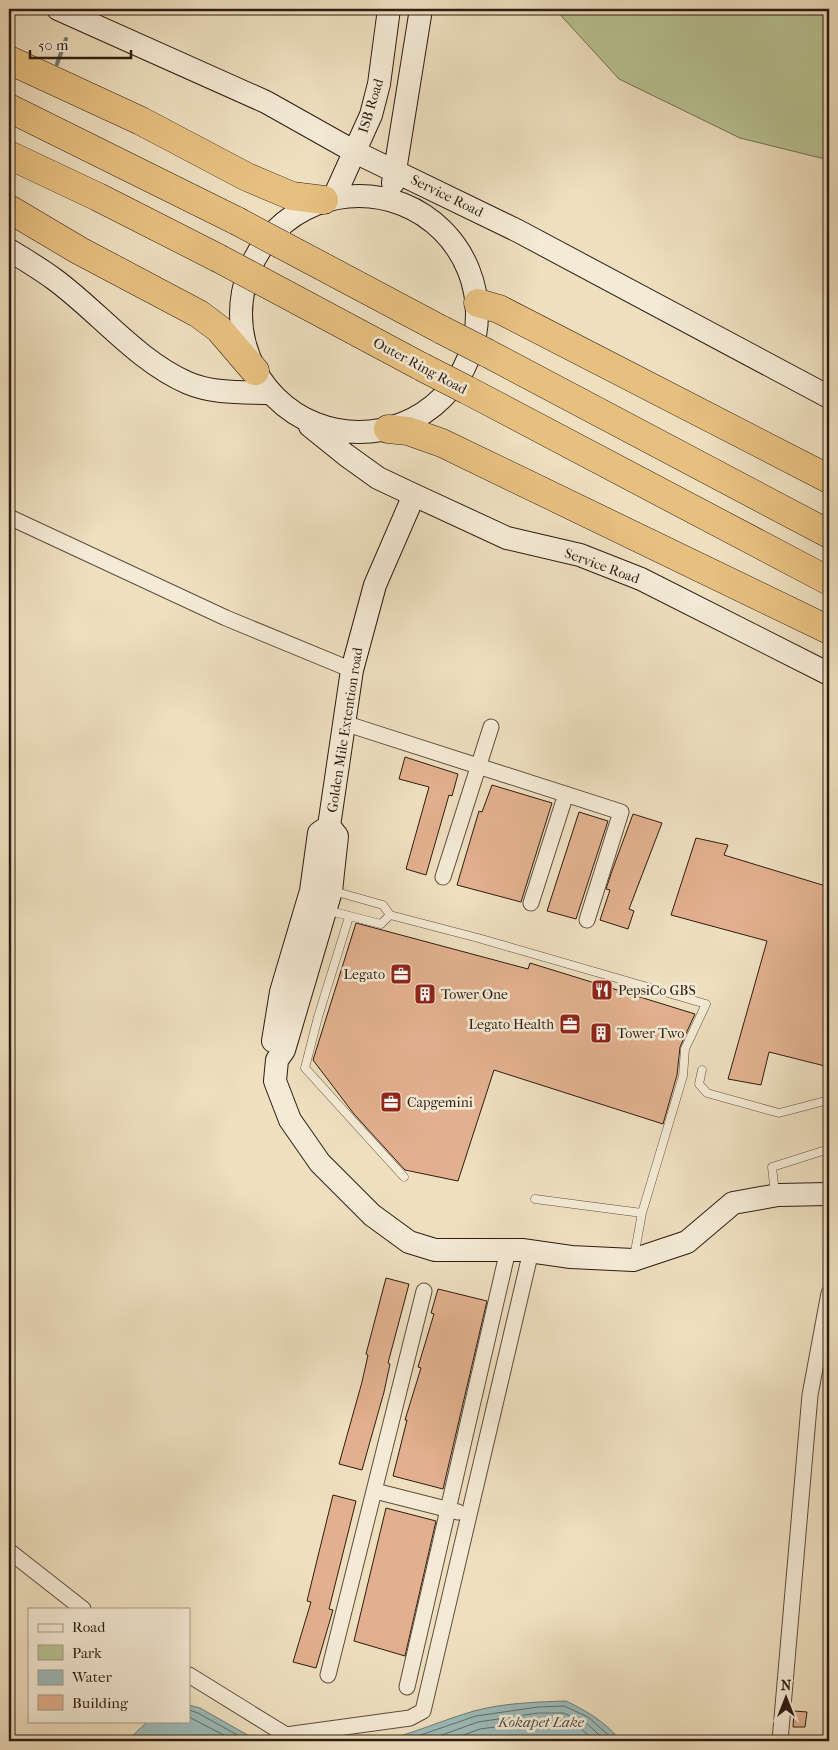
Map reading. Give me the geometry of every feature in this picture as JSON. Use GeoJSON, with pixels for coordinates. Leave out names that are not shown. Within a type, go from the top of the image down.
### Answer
{"type":"FeatureCollection","features":[{"type":"Feature","properties":{"kind":"highway"},"geometry":{"type":"LineString","coordinates":[[9,60],[141,121],[248,177],[292,196],[329,199]]}},
{"type":"Feature","properties":{"kind":"highway"},"geometry":{"type":"LineString","coordinates":[[9,108],[282,245],[829,534]]}},
{"type":"Feature","properties":{"kind":"highway","name":"Outer Ring Road"},"geometry":{"type":"LineString","coordinates":[[9,155],[98,197],[218,258],[829,581]]}},
{"type":"Feature","properties":{"kind":"highway"},"geometry":{"type":"LineString","coordinates":[[9,209],[80,251],[199,314],[219,329],[255,371]]}},
{"type":"Feature","properties":{"kind":"highway"},"geometry":{"type":"LineString","coordinates":[[478,303],[499,309],[829,479]]}},
{"type":"Feature","properties":{"kind":"highway"},"geometry":{"type":"LineString","coordinates":[[388,429],[408,430],[442,443],[829,630]]}},
{"type":"Feature","properties":{"kind":"main road","name":"Service Road"},"geometry":{"type":"LineString","coordinates":[[58,9],[266,102],[355,152],[518,231],[829,397]]}},
{"type":"Feature","properties":{"kind":"main road","name":"ISB Road"},"geometry":{"type":"LineString","coordinates":[[329,199],[355,152],[371,115],[380,84],[389,9]]}},
{"type":"Feature","properties":{"kind":"main road"},"geometry":{"type":"LineString","coordinates":[[391,200],[421,9]]}},
{"type":"Feature","properties":{"kind":"main road"},"geometry":{"type":"LineString","coordinates":[[368,195],[402,202],[431,219],[456,243],[471,272],[478,303],[477,336],[465,368],[446,396],[419,416],[388,429],[358,432],[327,428],[299,416],[270,393],[255,371],[242,338],[240,303],[248,269],[266,239],[292,215],[329,199],[368,195]]}},
{"type":"Feature","properties":{"kind":"main road"},"geometry":{"type":"LineString","coordinates":[[9,250],[54,279],[112,330],[153,362],[188,383],[215,391],[270,393]]}},
{"type":"Feature","properties":{"kind":"main road","name":"Service Road"},"geometry":{"type":"LineString","coordinates":[[299,416],[346,455],[378,478],[507,538],[580,555],[641,579],[829,674]]}},
{"type":"Feature","properties":{"kind":"main road","name":"Golden Mile Extention road"},"geometry":{"type":"LineString","coordinates":[[277,1060],[272,1049],[281,992],[311,891],[319,833],[329,826],[352,670],[375,585],[414,495]]}},
{"type":"Feature","properties":{"kind":"main road","name":"Golden Mile Extention road"},"geometry":{"type":"LineString","coordinates":[[329,826],[337,836],[328,900],[284,1050],[277,1060],[275,1081],[290,1120],[320,1163],[372,1215],[409,1242],[436,1250],[531,1251],[571,1257],[633,1260],[688,1242],[733,1203],[776,1195],[829,1194]]}},
{"type":"Feature","properties":{"kind":"street"},"geometry":{"type":"LineString","coordinates":[[9,517],[226,618],[352,670]]}},
{"type":"Feature","properties":{"kind":"street"},"geometry":{"type":"LineString","coordinates":[[344,723],[621,812],[587,920]]}},
{"type":"Feature","properties":{"kind":"street"},"geometry":{"type":"LineString","coordinates":[[443,877],[491,727]]}},
{"type":"Feature","properties":{"kind":"street"},"geometry":{"type":"LineString","coordinates":[[531,903],[566,794]]}},
{"type":"Feature","properties":{"kind":"street"},"geometry":{"type":"LineString","coordinates":[[407,1687],[450,1510],[508,1250]]}},
{"type":"Feature","properties":{"kind":"street"},"geometry":{"type":"LineString","coordinates":[[190,1676],[286,1735],[410,1718],[423,1711],[531,1251]]}},
{"type":"Feature","properties":{"kind":"street"},"geometry":{"type":"LineString","coordinates":[[328,1675],[424,1291]]}},
{"type":"Feature","properties":{"kind":"street"},"geometry":{"type":"LineString","coordinates":[[780,1741],[810,1395],[829,1293]]}},
{"type":"Feature","properties":{"kind":"street"},"geometry":{"type":"LineString","coordinates":[[375,1491],[469,1514]]}},
{"type":"Feature","properties":{"kind":"street"},"geometry":{"type":"LineString","coordinates":[[9,1551],[82,1608]]}},
{"type":"Feature","properties":{"kind":"lane"},"geometry":{"type":"LineString","coordinates":[[328,900],[383,905],[390,915],[478,938],[706,1004],[686,1049],[683,1076],[642,1213],[633,1260]]}},
{"type":"Feature","properties":{"kind":"lane"},"geometry":{"type":"LineString","coordinates":[[328,900],[349,917],[381,924],[390,915]]}},
{"type":"Feature","properties":{"kind":"lane"},"geometry":{"type":"LineString","coordinates":[[349,917],[318,1017],[305,1068],[404,1177]]}},
{"type":"Feature","properties":{"kind":"lane"},"geometry":{"type":"LineString","coordinates":[[702,1070],[699,1084],[708,1093],[779,1113],[829,1100]]}},
{"type":"Feature","properties":{"kind":"lane"},"geometry":{"type":"LineString","coordinates":[[776,1195],[772,1167],[829,1149]]}},
{"type":"Feature","properties":{"kind":"lane"},"geometry":{"type":"LineString","coordinates":[[535,1199],[642,1213]]}},
{"type":"Feature","properties":{"kind":"green space"},"geometry":{"type":"Polygon","coordinates":[[[555,9],[829,9],[829,160],[740,138],[619,79],[555,9]]]}},
{"type":"Feature","properties":{"kind":"water","name":"Kokapet Lake"},"geometry":{"type":"Polygon","coordinates":[[[566,1701],[596,1718],[621,1741],[383,1741],[485,1708],[520,1703],[566,1701]]]}},
{"type":"Feature","properties":{"kind":"water"},"geometry":{"type":"Polygon","coordinates":[[[190,1705],[200,1708],[258,1741],[127,1741],[147,1722],[190,1722],[190,1705]]]}},
{"type":"Feature","properties":{"kind":"building"},"geometry":{"type":"Polygon","coordinates":[[[405,757],[458,774],[452,796],[449,795],[426,875],[406,869],[429,787],[399,779],[405,757]]]}},
{"type":"Feature","properties":{"kind":"building"},"geometry":{"type":"Polygon","coordinates":[[[492,785],[552,803],[521,902],[457,885],[479,811],[482,812],[492,785]]]}},
{"type":"Feature","properties":{"kind":"building"},"geometry":{"type":"Polygon","coordinates":[[[579,812],[608,821],[576,919],[547,911],[579,812]]]}},
{"type":"Feature","properties":{"kind":"building"},"geometry":{"type":"Polygon","coordinates":[[[633,814],[662,823],[629,909],[634,911],[628,929],[600,920],[610,890],[606,889],[633,814]]]}},
{"type":"Feature","properties":{"kind":"building"},"geometry":{"type":"Polygon","coordinates":[[[696,838],[728,845],[724,855],[829,887],[829,1067],[769,1052],[761,1085],[728,1079],[767,941],[671,915],[696,838]]]}},
{"type":"Feature","properties":{"kind":"building"},"geometry":{"type":"Polygon","coordinates":[[[356,923],[528,969],[530,963],[695,1014],[680,1047],[677,1075],[663,1124],[494,1070],[458,1181],[405,1170],[354,1114],[313,1060],[356,923]]]}},
{"type":"Feature","properties":{"kind":"building"},"geometry":{"type":"Polygon","coordinates":[[[386,1278],[409,1284],[388,1363],[390,1364],[384,1392],[362,1470],[339,1464],[362,1382],[368,1355],[366,1354],[386,1278]]]}},
{"type":"Feature","properties":{"kind":"building"},"geometry":{"type":"Polygon","coordinates":[[[438,1289],[487,1301],[443,1489],[393,1476],[407,1420],[405,1420],[421,1368],[418,1367],[434,1314],[431,1313],[438,1289]]]}},
{"type":"Feature","properties":{"kind":"building"},"geometry":{"type":"Polygon","coordinates":[[[333,1495],[356,1501],[329,1609],[333,1610],[316,1668],[293,1662],[311,1602],[307,1601],[333,1495]]]}},
{"type":"Feature","properties":{"kind":"building"},"geometry":{"type":"Polygon","coordinates":[[[386,1508],[436,1521],[405,1656],[354,1641],[386,1508]]]}},
{"type":"Feature","properties":{"kind":"building"},"geometry":{"type":"Polygon","coordinates":[[[794,1711],[807,1712],[805,1727],[793,1727],[794,1711]]]}},
{"type":"Feature","properties":{"kind":"waterway"},"geometry":{"type":"LineString","coordinates":[[57,64],[66,39]]}},
{"type":"Feature","properties":{"kind":"place","name":"Legato"},"geometry":{"type":"Point","coordinates":[401,974]}},
{"type":"Feature","properties":{"kind":"place","name":"PepsiCo GBS"},"geometry":{"type":"Point","coordinates":[602,990]}},
{"type":"Feature","properties":{"kind":"place","name":"Tower One"},"geometry":{"type":"Point","coordinates":[425,994]}},
{"type":"Feature","properties":{"kind":"place","name":"Legato Health"},"geometry":{"type":"Point","coordinates":[570,1024]}},
{"type":"Feature","properties":{"kind":"place","name":"Tower Two"},"geometry":{"type":"Point","coordinates":[601,1033]}},
{"type":"Feature","properties":{"kind":"place","name":"Capgemini"},"geometry":{"type":"Point","coordinates":[391,1102]}}]}
